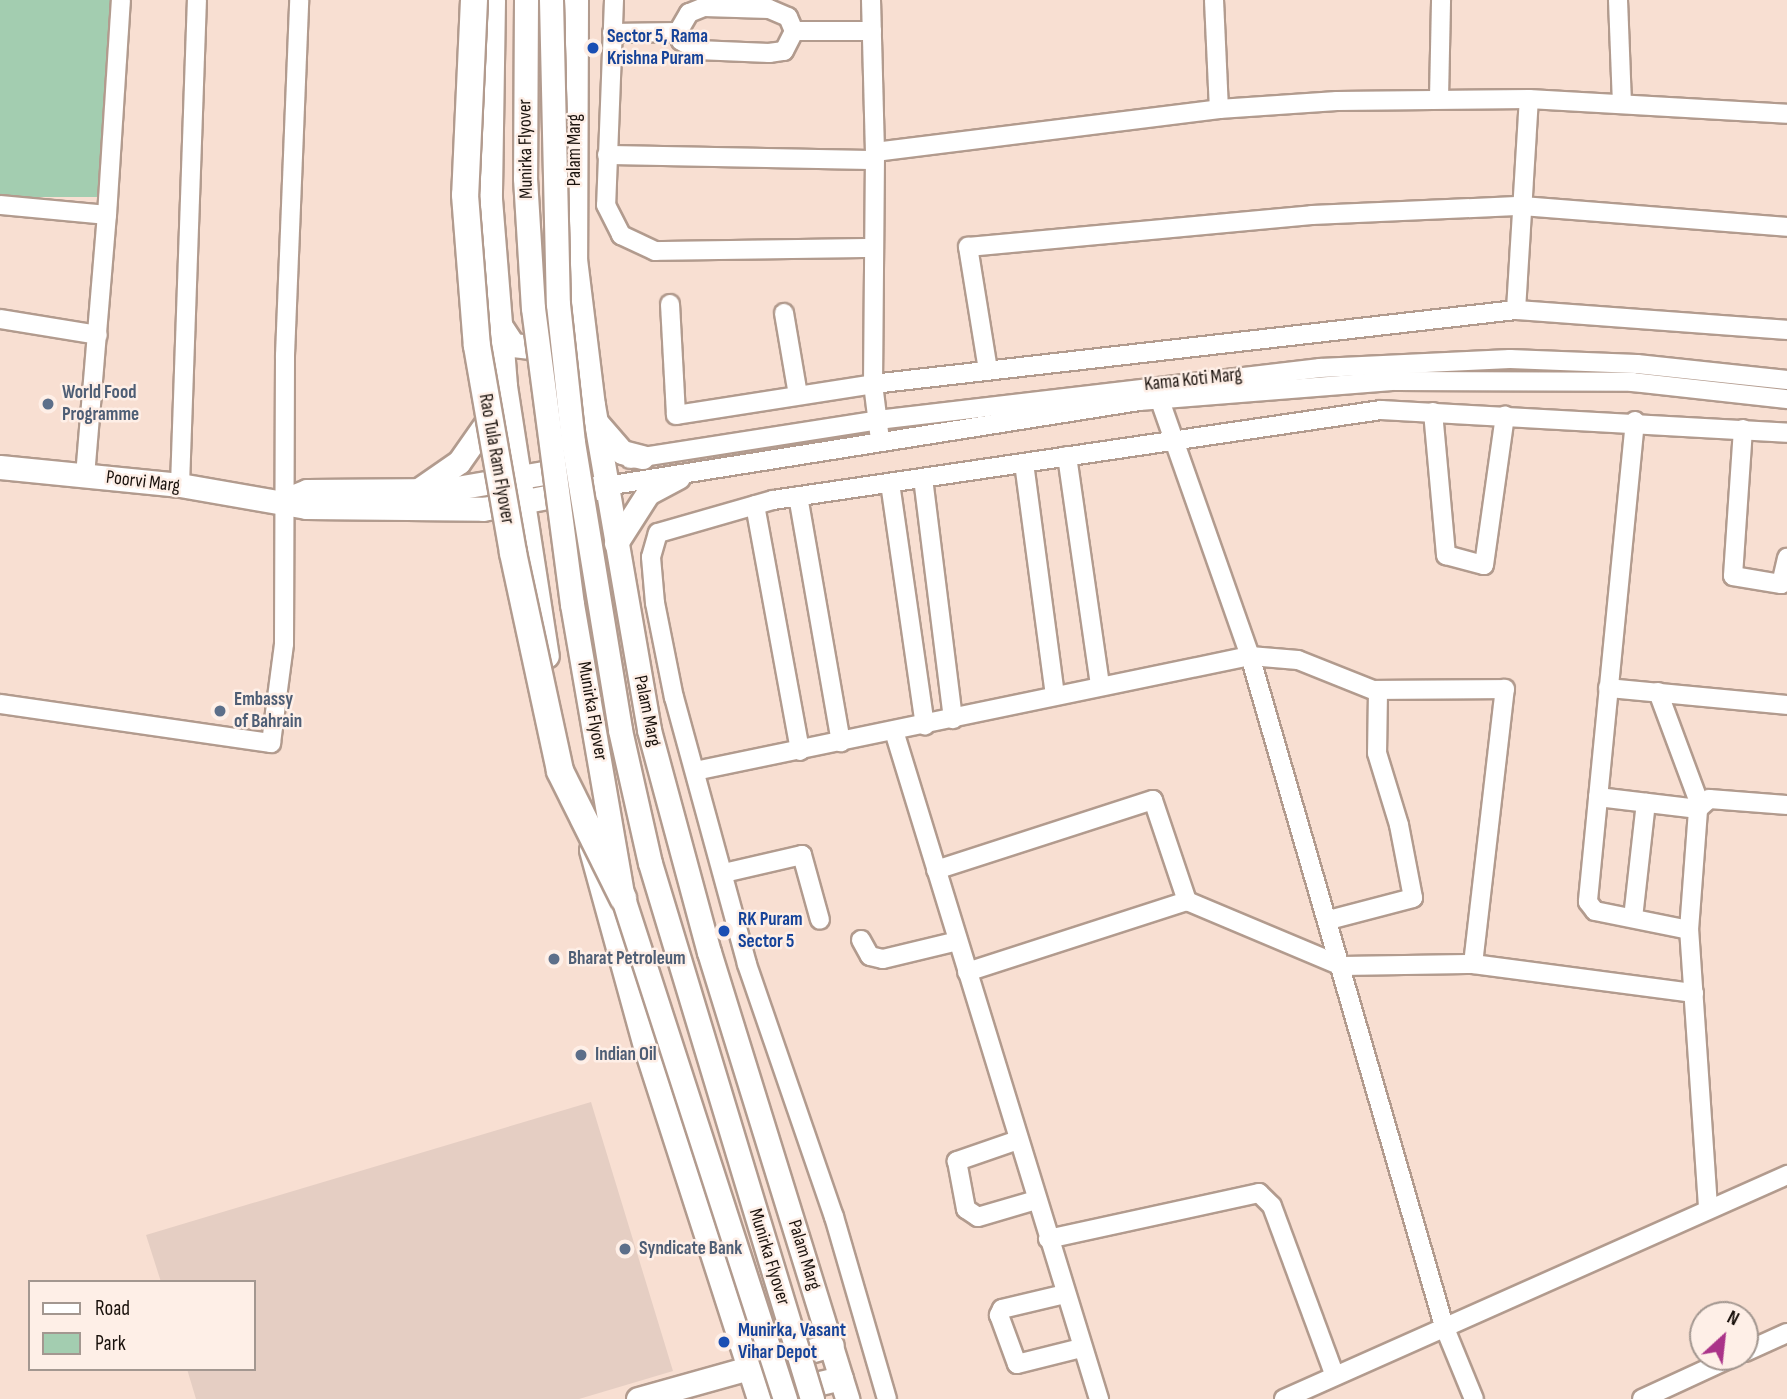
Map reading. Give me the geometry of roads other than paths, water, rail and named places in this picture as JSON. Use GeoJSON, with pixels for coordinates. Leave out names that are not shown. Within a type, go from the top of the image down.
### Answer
{"type":"FeatureCollection","features":[{"type":"Feature","properties":{"kind":"highway","name":"Rao Tula Ram Flyover"},"geometry":{"type":"LineString","coordinates":[[474,0],[465,195],[477,346],[513,553],[560,771],[623,898]]}},
{"type":"Feature","properties":{"kind":"main road"},"geometry":{"type":"LineString","coordinates":[[493,0],[490,199],[505,386],[520,504],[562,745],[646,1049],[757,1399],[844,1388]]}},
{"type":"Feature","properties":{"kind":"main road","name":"Munirka Flyover"},"geometry":{"type":"LineString","coordinates":[[526,0],[525,178],[537,344],[572,604],[623,898],[785,1399]]}},
{"type":"Feature","properties":{"kind":"main road","name":"Munirka Flyover"},"geometry":{"type":"LineString","coordinates":[[551,0],[558,304],[575,456],[620,730],[650,863],[812,1399]]}},
{"type":"Feature","properties":{"kind":"main road","name":"Palam Marg"},"geometry":{"type":"LineString","coordinates":[[576,0],[575,259],[595,420],[652,743],[709,952],[844,1388]]}},
{"type":"Feature","properties":{"kind":"main road"},"geometry":{"type":"LineString","coordinates":[[500,325],[513,345],[547,352],[574,341],[582,317]]}},
{"type":"Feature","properties":{"kind":"main road"},"geometry":{"type":"LineString","coordinates":[[419,490],[459,462],[478,440],[505,386]]}},
{"type":"Feature","properties":{"kind":"main road"},"geometry":{"type":"LineString","coordinates":[[595,420],[617,448],[642,457]]}},
{"type":"Feature","properties":{"kind":"main road","name":"Poorvi Marg"},"geometry":{"type":"LineString","coordinates":[[285,500],[307,491],[419,490],[516,478],[602,463]]}},
{"type":"Feature","properties":{"kind":"main road","name":"Poorvi Marg"},"geometry":{"type":"LineString","coordinates":[[0,467],[180,485],[285,500],[306,507],[446,511],[520,504],[606,486]]}},
{"type":"Feature","properties":{"kind":"main road"},"geometry":{"type":"LineString","coordinates":[[616,543],[648,493],[678,477]]}},
{"type":"Feature","properties":{"kind":"main road"},"geometry":{"type":"LineString","coordinates":[[638,1399],[748,1364],[832,1345]]}},
{"type":"Feature","properties":{"kind":"street"},"geometry":{"type":"LineString","coordinates":[[85,476],[98,335],[121,0]]}},
{"type":"Feature","properties":{"kind":"street"},"geometry":{"type":"LineString","coordinates":[[180,485],[197,0]]}},
{"type":"Feature","properties":{"kind":"street"},"geometry":{"type":"LineString","coordinates":[[0,704],[271,743],[283,666],[299,0]]}},
{"type":"Feature","properties":{"kind":"street"},"geometry":{"type":"LineString","coordinates":[[614,0],[607,155],[607,209],[612,224],[636,245],[655,251],[874,248]]}},
{"type":"Feature","properties":{"kind":"street"},"geometry":{"type":"LineString","coordinates":[[871,0],[875,156],[873,383],[880,440]]}},
{"type":"Feature","properties":{"kind":"street"},"geometry":{"type":"LineString","coordinates":[[1214,0],[1219,109]]}},
{"type":"Feature","properties":{"kind":"street"},"geometry":{"type":"LineString","coordinates":[[1438,97],[1441,0]]}},
{"type":"Feature","properties":{"kind":"street"},"geometry":{"type":"LineString","coordinates":[[1618,0],[1622,103]]}},
{"type":"Feature","properties":{"kind":"street"},"geometry":{"type":"LineString","coordinates":[[704,7],[769,9],[788,18],[794,32],[784,51],[769,54],[697,50],[681,41],[678,32],[689,13],[704,7]]}},
{"type":"Feature","properties":{"kind":"street"},"geometry":{"type":"LineString","coordinates":[[794,32],[872,31]]}},
{"type":"Feature","properties":{"kind":"street"},"geometry":{"type":"LineString","coordinates":[[612,33],[678,32]]}},
{"type":"Feature","properties":{"kind":"street"},"geometry":{"type":"LineString","coordinates":[[607,155],[875,156],[1219,109],[1438,97],[1622,103],[1787,114]]}},
{"type":"Feature","properties":{"kind":"street"},"geometry":{"type":"LineString","coordinates":[[1516,310],[1529,99]]}},
{"type":"Feature","properties":{"kind":"street"},"geometry":{"type":"LineString","coordinates":[[0,205],[107,215]]}},
{"type":"Feature","properties":{"kind":"street"},"geometry":{"type":"LineString","coordinates":[[988,370],[968,247],[1312,215],[1522,206],[1787,227]]}},
{"type":"Feature","properties":{"kind":"street"},"geometry":{"type":"LineString","coordinates":[[670,304],[676,415],[873,383],[1516,310],[1787,330]]}},
{"type":"Feature","properties":{"kind":"street"},"geometry":{"type":"LineString","coordinates":[[784,313],[798,395]]}},
{"type":"Feature","properties":{"kind":"street"},"geometry":{"type":"LineString","coordinates":[[0,319],[98,335]]}},
{"type":"Feature","properties":{"kind":"street","name":"Kama Koti Marg"},"geometry":{"type":"LineString","coordinates":[[606,486],[678,477],[1157,392],[1320,368],[1510,359],[1637,364],[1787,380]]}},
{"type":"Feature","properties":{"kind":"street","name":"Kama Koti Marg"},"geometry":{"type":"LineString","coordinates":[[602,463],[878,420],[1157,392],[1395,381],[1632,382],[1787,399]]}},
{"type":"Feature","properties":{"kind":"street"},"geometry":{"type":"LineString","coordinates":[[1157,392],[1177,440],[1250,656],[1329,920],[1444,1326],[1475,1399]]}},
{"type":"Feature","properties":{"kind":"street"},"geometry":{"type":"LineString","coordinates":[[887,1399],[834,1217],[747,964],[695,771],[655,603],[653,541],[659,531],[798,496],[1381,410],[1635,421],[1787,433]]}},
{"type":"Feature","properties":{"kind":"street"},"geometry":{"type":"LineString","coordinates":[[1433,412],[1446,555],[1484,565],[1505,415]]}},
{"type":"Feature","properties":{"kind":"street"},"geometry":{"type":"LineString","coordinates":[[1635,421],[1589,906],[1689,930]]}},
{"type":"Feature","properties":{"kind":"street"},"geometry":{"type":"LineString","coordinates":[[1743,429],[1733,576],[1781,584],[1787,558]]}},
{"type":"Feature","properties":{"kind":"street"},"geometry":{"type":"LineString","coordinates":[[1067,456],[1100,685]]}},
{"type":"Feature","properties":{"kind":"street"},"geometry":{"type":"LineString","coordinates":[[1024,463],[1055,694]]}},
{"type":"Feature","properties":{"kind":"street"},"geometry":{"type":"LineString","coordinates":[[923,478],[953,719]]}},
{"type":"Feature","properties":{"kind":"street"},"geometry":{"type":"LineString","coordinates":[[890,483],[925,724]]}},
{"type":"Feature","properties":{"kind":"street"},"geometry":{"type":"LineString","coordinates":[[798,496],[841,742]]}},
{"type":"Feature","properties":{"kind":"street"},"geometry":{"type":"LineString","coordinates":[[755,505],[800,751]]}},
{"type":"Feature","properties":{"kind":"street"},"geometry":{"type":"LineString","coordinates":[[695,771],[953,719],[1055,694],[1250,656],[1320,665],[1376,690],[1505,689],[1473,964]]}},
{"type":"Feature","properties":{"kind":"street"},"geometry":{"type":"LineString","coordinates":[[1608,688],[1787,705]]}},
{"type":"Feature","properties":{"kind":"street"},"geometry":{"type":"LineString","coordinates":[[1329,920],[1413,898],[1399,825],[1377,753],[1376,690]]}},
{"type":"Feature","properties":{"kind":"street"},"geometry":{"type":"LineString","coordinates":[[1657,692],[1699,807],[1689,930],[1707,1207]]}},
{"type":"Feature","properties":{"kind":"street"},"geometry":{"type":"LineString","coordinates":[[894,731],[1098,1399]]}},
{"type":"Feature","properties":{"kind":"street"},"geometry":{"type":"LineString","coordinates":[[1598,797],[1699,807],[1709,799],[1787,805]]}},
{"type":"Feature","properties":{"kind":"street"},"geometry":{"type":"LineString","coordinates":[[936,870],[1153,800],[1187,901]]}},
{"type":"Feature","properties":{"kind":"street"},"geometry":{"type":"LineString","coordinates":[[1633,918],[1646,803]]}},
{"type":"Feature","properties":{"kind":"street"},"geometry":{"type":"LineString","coordinates":[[724,873],[802,855],[820,920]]}},
{"type":"Feature","properties":{"kind":"street"},"geometry":{"type":"LineString","coordinates":[[967,972],[1187,901],[1342,966],[1473,964],[1694,993]]}},
{"type":"Feature","properties":{"kind":"street"},"geometry":{"type":"LineString","coordinates":[[861,940],[870,956],[883,960],[958,942]]}},
{"type":"Feature","properties":{"kind":"street"},"geometry":{"type":"LineString","coordinates":[[1018,1140],[957,1161],[966,1209],[978,1217],[1036,1200]]}},
{"type":"Feature","properties":{"kind":"street"},"geometry":{"type":"LineString","coordinates":[[1284,1399],[1707,1207],[1787,1175]]}},
{"type":"Feature","properties":{"kind":"street"},"geometry":{"type":"LineString","coordinates":[[1048,1239],[1259,1193],[1272,1206],[1335,1376]]}},
{"type":"Feature","properties":{"kind":"street"},"geometry":{"type":"LineString","coordinates":[[1065,1294],[1002,1309],[1002,1326],[1013,1359],[1020,1365],[1082,1348]]}},
{"type":"Feature","properties":{"kind":"street"},"geometry":{"type":"LineString","coordinates":[[1759,1346],[1787,1333]]}},
{"type":"Feature","properties":{"kind":"street"},"geometry":{"type":"LineString","coordinates":[[1642,1399],[1675,1392],[1710,1371]]}},
{"type":"Feature","properties":{"kind":"place","name":"Sector 5, Rama Krishna Puram"},"geometry":{"type":"Point","coordinates":[593,48]}},
{"type":"Feature","properties":{"kind":"place","name":"World Food Programme"},"geometry":{"type":"Point","coordinates":[48,404]}},
{"type":"Feature","properties":{"kind":"place","name":"Embassy of Bahrain"},"geometry":{"type":"Point","coordinates":[220,711]}},
{"type":"Feature","properties":{"kind":"place","name":"RK Puram Sector 5"},"geometry":{"type":"Point","coordinates":[724,931]}},
{"type":"Feature","properties":{"kind":"place","name":"Bharat Petroleum"},"geometry":{"type":"Point","coordinates":[554,959]}},
{"type":"Feature","properties":{"kind":"place","name":"Indian Oil"},"geometry":{"type":"Point","coordinates":[581,1055]}},
{"type":"Feature","properties":{"kind":"place","name":"Syndicate Bank"},"geometry":{"type":"Point","coordinates":[625,1249]}},
{"type":"Feature","properties":{"kind":"place","name":"Munirka, Vasant Vihar Depot"},"geometry":{"type":"Point","coordinates":[724,1342]}}]}
